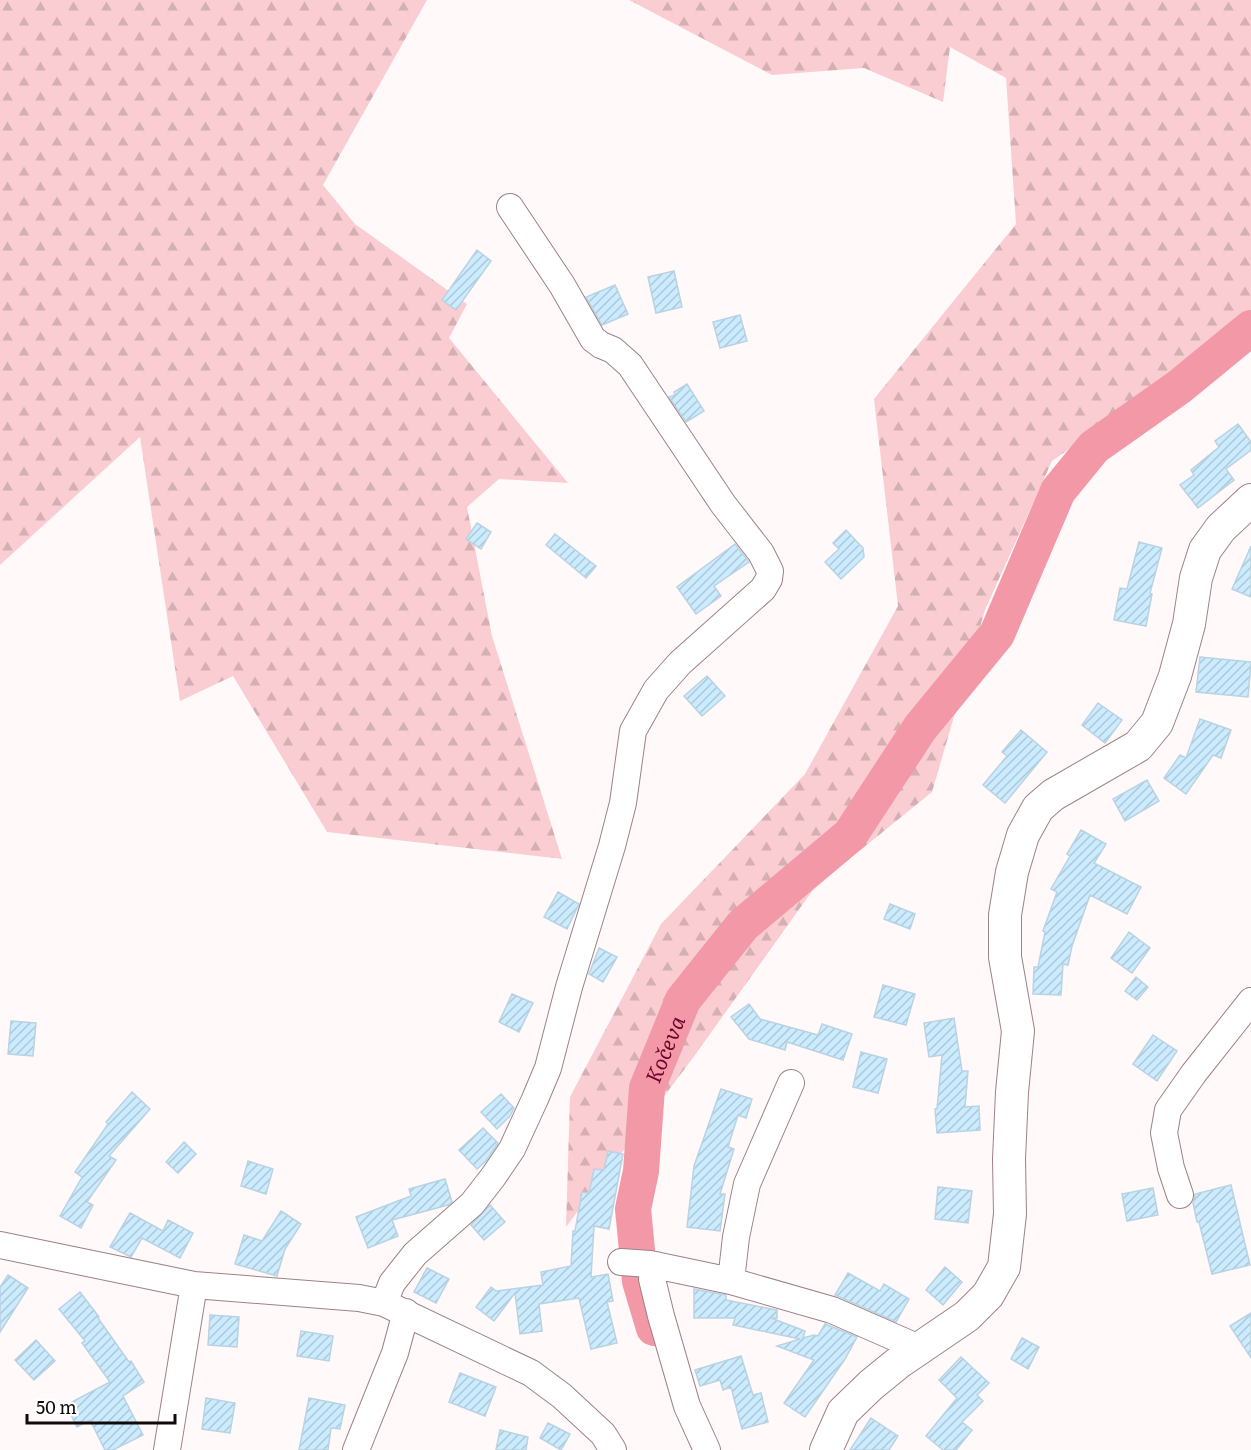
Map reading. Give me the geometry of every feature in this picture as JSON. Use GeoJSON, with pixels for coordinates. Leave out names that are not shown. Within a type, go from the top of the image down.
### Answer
{"type":"FeatureCollection","features":[{"type":"Feature","properties":{"kind":"main road"},"geometry":{"type":"LineString","coordinates":[[826,1450],[843,1412],[871,1385],[919,1348],[967,1316],[988,1295],[1004,1267],[1010,1214],[1009,1160],[1018,1031],[1005,957],[1005,915],[1012,872],[1023,835],[1038,808],[1053,795],[1137,746],[1157,723],[1175,676],[1186,634],[1196,578],[1205,550],[1221,528],[1251,500]]}},
{"type":"Feature","properties":{"kind":"street"},"geometry":{"type":"LineString","coordinates":[[356,1450],[396,1353],[392,1283],[415,1254],[472,1204],[493,1177],[512,1149],[548,1068],[569,987],[612,846],[623,802],[633,731],[656,690],[680,663],[762,589],[770,579],[770,571],[761,553],[723,504],[630,365],[613,350],[592,339],[562,285],[510,207]]}},
{"type":"Feature","properties":{"kind":"street"},"geometry":{"type":"LineString","coordinates":[[1180,1195],[1164,1133],[1168,1110],[1194,1072],[1251,1001]]}},
{"type":"Feature","properties":{"kind":"street"},"geometry":{"type":"LineString","coordinates":[[731,1281],[735,1237],[747,1184],[791,1083]]}},
{"type":"Feature","properties":{"kind":"street"},"geometry":{"type":"LineString","coordinates":[[0,1245],[194,1285],[359,1298],[395,1307],[531,1373],[562,1396],[603,1434],[613,1450]]}},
{"type":"Feature","properties":{"kind":"street"},"geometry":{"type":"LineString","coordinates":[[707,1450],[687,1406],[652,1278],[638,1263],[731,1281],[832,1310],[919,1348]]}},
{"type":"Feature","properties":{"kind":"street"},"geometry":{"type":"LineString","coordinates":[[167,1450],[194,1285]]}},
{"type":"Feature","properties":{"kind":"green space"},"geometry":{"type":"Polygon","coordinates":[[[0,0],[427,0],[323,185],[355,224],[467,304],[449,338],[568,483],[499,479],[467,507],[492,636],[562,859],[327,832],[233,676],[180,701],[140,437],[0,565],[0,0]]]}},
{"type":"Feature","properties":{"kind":"green space"},"geometry":{"type":"Polygon","coordinates":[[[629,0],[1251,0],[1251,313],[1187,366],[1052,461],[985,610],[932,792],[815,887],[695,1055],[566,1227],[570,1097],[661,924],[805,774],[898,606],[874,399],[1016,224],[1006,78],[950,47],[943,102],[864,68],[772,75],[629,0]]]}},
{"type":"Feature","properties":{"kind":"building"},"geometry":{"type":"Polygon","coordinates":[[[477,250],[491,261],[456,310],[442,300],[477,250]]]}},
{"type":"Feature","properties":{"kind":"building"},"geometry":{"type":"Polygon","coordinates":[[[674,271],[682,307],[656,313],[648,277],[674,271]]]}},
{"type":"Feature","properties":{"kind":"building"},"geometry":{"type":"Polygon","coordinates":[[[615,285],[628,314],[602,325],[586,297],[615,285]]]}},
{"type":"Feature","properties":{"kind":"building"},"geometry":{"type":"Polygon","coordinates":[[[740,315],[747,341],[720,348],[713,322],[740,315]]]}},
{"type":"Feature","properties":{"kind":"building"},"geometry":{"type":"Polygon","coordinates":[[[687,384],[704,411],[686,422],[669,397],[675,395],[674,392],[687,384]]]}},
{"type":"Feature","properties":{"kind":"building"},"geometry":{"type":"Polygon","coordinates":[[[1238,424],[1251,442],[1251,450],[1226,469],[1234,480],[1198,508],[1180,485],[1194,475],[1191,470],[1219,447],[1215,441],[1238,424]]]}},
{"type":"Feature","properties":{"kind":"building"},"geometry":{"type":"Polygon","coordinates":[[[477,523],[491,532],[481,549],[466,539],[477,523]]]}},
{"type":"Feature","properties":{"kind":"building"},"geometry":{"type":"Polygon","coordinates":[[[846,530],[863,548],[864,557],[841,579],[825,562],[839,549],[833,543],[846,530]]]}},
{"type":"Feature","properties":{"kind":"building"},"geometry":{"type":"Polygon","coordinates":[[[555,534],[596,566],[586,578],[546,545],[555,534]]]}},
{"type":"Feature","properties":{"kind":"building"},"geometry":{"type":"Polygon","coordinates":[[[1139,542],[1162,548],[1150,593],[1152,594],[1146,626],[1114,620],[1120,588],[1127,589],[1139,542]]]}},
{"type":"Feature","properties":{"kind":"building"},"geometry":{"type":"Polygon","coordinates":[[[735,544],[749,562],[714,586],[721,596],[696,614],[677,587],[735,544]]]}},
{"type":"Feature","properties":{"kind":"building"},"geometry":{"type":"Polygon","coordinates":[[[1251,546],[1251,597],[1232,589],[1251,546]]]}},
{"type":"Feature","properties":{"kind":"building"},"geometry":{"type":"Polygon","coordinates":[[[1200,657],[1251,662],[1248,697],[1196,692],[1200,657]]]}},
{"type":"Feature","properties":{"kind":"building"},"geometry":{"type":"Polygon","coordinates":[[[707,676],[725,696],[702,716],[684,696],[707,676]]]}},
{"type":"Feature","properties":{"kind":"building"},"geometry":{"type":"Polygon","coordinates":[[[1098,703],[1122,720],[1105,743],[1082,725],[1098,703]]]}},
{"type":"Feature","properties":{"kind":"building"},"geometry":{"type":"Polygon","coordinates":[[[1200,719],[1231,730],[1221,758],[1213,755],[1186,794],[1164,778],[1180,755],[1186,758],[1200,719]]]}},
{"type":"Feature","properties":{"kind":"building"},"geometry":{"type":"Polygon","coordinates":[[[1021,730],[1047,752],[1005,803],[983,785],[1007,756],[1002,752],[1021,730]]]}},
{"type":"Feature","properties":{"kind":"building"},"geometry":{"type":"Polygon","coordinates":[[[1147,780],[1159,801],[1125,821],[1113,799],[1147,780]]]}},
{"type":"Feature","properties":{"kind":"building"},"geometry":{"type":"Polygon","coordinates":[[[1081,830],[1106,844],[1094,863],[1141,887],[1127,914],[1090,895],[1072,946],[1068,965],[1063,964],[1061,995],[1033,994],[1034,967],[1038,967],[1045,932],[1043,931],[1057,892],[1051,889],[1070,856],[1067,854],[1081,830]]]}},
{"type":"Feature","properties":{"kind":"building"},"geometry":{"type":"Polygon","coordinates":[[[558,892],[579,904],[567,929],[544,917],[558,892]]]}},
{"type":"Feature","properties":{"kind":"building"},"geometry":{"type":"Polygon","coordinates":[[[890,904],[915,914],[910,929],[884,919],[890,904]]]}},
{"type":"Feature","properties":{"kind":"building"},"geometry":{"type":"Polygon","coordinates":[[[1129,932],[1150,948],[1132,973],[1111,958],[1129,932]]]}},
{"type":"Feature","properties":{"kind":"building"},"geometry":{"type":"Polygon","coordinates":[[[599,948],[617,957],[603,982],[589,974],[599,948]]]}},
{"type":"Feature","properties":{"kind":"building"},"geometry":{"type":"Polygon","coordinates":[[[1136,977],[1148,987],[1137,1000],[1125,991],[1136,977]]]}},
{"type":"Feature","properties":{"kind":"building"},"geometry":{"type":"Polygon","coordinates":[[[883,985],[915,994],[906,1025],[874,1017],[883,985]]]}},
{"type":"Feature","properties":{"kind":"building"},"geometry":{"type":"Polygon","coordinates":[[[512,994],[533,1003],[519,1032],[499,1022],[512,994]]]}},
{"type":"Feature","properties":{"kind":"building"},"geometry":{"type":"Polygon","coordinates":[[[749,1004],[760,1019],[818,1035],[822,1024],[852,1034],[843,1060],[787,1042],[785,1050],[749,1039],[731,1017],[749,1004]]]}},
{"type":"Feature","properties":{"kind":"building"},"geometry":{"type":"Polygon","coordinates":[[[954,1018],[962,1071],[968,1071],[965,1107],[979,1106],[980,1130],[937,1133],[935,1109],[937,1109],[942,1055],[929,1057],[924,1023],[954,1018]]]}},
{"type":"Feature","properties":{"kind":"building"},"geometry":{"type":"Polygon","coordinates":[[[11,1021],[36,1023],[33,1056],[8,1054],[11,1021]]]}},
{"type":"Feature","properties":{"kind":"building"},"geometry":{"type":"Polygon","coordinates":[[[1153,1035],[1177,1051],[1157,1081],[1133,1064],[1153,1035]]]}},
{"type":"Feature","properties":{"kind":"building"},"geometry":{"type":"Polygon","coordinates":[[[861,1052],[887,1059],[878,1093],[853,1087],[861,1052]]]}},
{"type":"Feature","properties":{"kind":"building"},"geometry":{"type":"Polygon","coordinates":[[[721,1089],[752,1099],[746,1118],[738,1115],[728,1147],[734,1149],[720,1194],[725,1194],[720,1231],[687,1227],[694,1166],[721,1089]]]}},
{"type":"Feature","properties":{"kind":"building"},"geometry":{"type":"Polygon","coordinates":[[[132,1092],[150,1109],[109,1156],[116,1160],[87,1202],[93,1205],[81,1228],[60,1216],[82,1177],[75,1172],[108,1124],[106,1122],[132,1092]]]}},
{"type":"Feature","properties":{"kind":"building"},"geometry":{"type":"Polygon","coordinates":[[[501,1094],[514,1108],[510,1116],[497,1129],[481,1112],[501,1094]]]}},
{"type":"Feature","properties":{"kind":"building"},"geometry":{"type":"Polygon","coordinates":[[[483,1128],[498,1143],[486,1161],[477,1169],[459,1150],[483,1128]]]}},
{"type":"Feature","properties":{"kind":"building"},"geometry":{"type":"Polygon","coordinates":[[[184,1142],[196,1154],[178,1173],[166,1162],[184,1142]]]}},
{"type":"Feature","properties":{"kind":"building"},"geometry":{"type":"Polygon","coordinates":[[[608,1151],[623,1154],[609,1229],[594,1226],[591,1277],[608,1274],[613,1301],[607,1302],[617,1343],[591,1349],[579,1298],[539,1304],[542,1331],[520,1334],[515,1293],[494,1321],[476,1307],[491,1287],[496,1291],[543,1285],[541,1272],[571,1266],[573,1231],[575,1231],[582,1192],[589,1193],[594,1169],[604,1170],[608,1151]]]}},
{"type":"Feature","properties":{"kind":"building"},"geometry":{"type":"Polygon","coordinates":[[[248,1161],[273,1169],[266,1194],[241,1186],[248,1161]]]}},
{"type":"Feature","properties":{"kind":"building"},"geometry":{"type":"Polygon","coordinates":[[[445,1179],[452,1202],[392,1220],[398,1236],[368,1248],[356,1217],[411,1196],[409,1189],[445,1179]]]}},
{"type":"Feature","properties":{"kind":"building"},"geometry":{"type":"Polygon","coordinates":[[[1231,1185],[1250,1265],[1212,1274],[1193,1203],[1195,1194],[1231,1185]]]}},
{"type":"Feature","properties":{"kind":"building"},"geometry":{"type":"Polygon","coordinates":[[[938,1187],[972,1191],[968,1223],[935,1219],[938,1187]]]}},
{"type":"Feature","properties":{"kind":"building"},"geometry":{"type":"Polygon","coordinates":[[[1153,1188],[1158,1215],[1127,1221],[1122,1194],[1153,1188]]]}},
{"type":"Feature","properties":{"kind":"building"},"geometry":{"type":"Polygon","coordinates":[[[490,1205],[505,1222],[484,1240],[471,1225],[490,1205]]]}},
{"type":"Feature","properties":{"kind":"building"},"geometry":{"type":"Polygon","coordinates":[[[281,1211],[301,1224],[285,1249],[277,1276],[235,1264],[244,1235],[262,1241],[281,1211]]]}},
{"type":"Feature","properties":{"kind":"building"},"geometry":{"type":"Polygon","coordinates":[[[130,1213],[163,1231],[168,1220],[193,1233],[180,1258],[142,1238],[131,1257],[110,1247],[130,1213]]]}},
{"type":"Feature","properties":{"kind":"building"},"geometry":{"type":"Polygon","coordinates":[[[945,1267],[962,1282],[943,1305],[926,1290],[945,1267]]]}},
{"type":"Feature","properties":{"kind":"building"},"geometry":{"type":"Polygon","coordinates":[[[427,1268],[449,1279],[436,1303],[414,1292],[427,1268]]]}},
{"type":"Feature","properties":{"kind":"building"},"geometry":{"type":"Polygon","coordinates":[[[848,1273],[880,1291],[884,1284],[909,1299],[896,1322],[835,1295],[848,1273]]]}},
{"type":"Feature","properties":{"kind":"building"},"geometry":{"type":"Polygon","coordinates":[[[8,1275],[28,1288],[0,1332],[0,1287],[8,1275]]]}},
{"type":"Feature","properties":{"kind":"building"},"geometry":{"type":"Polygon","coordinates":[[[694,1289],[726,1295],[726,1300],[777,1310],[777,1318],[771,1318],[805,1331],[803,1338],[818,1336],[825,1324],[857,1337],[845,1359],[805,1417],[784,1403],[814,1360],[777,1346],[800,1339],[733,1325],[735,1318],[694,1318],[694,1289]]]}},
{"type":"Feature","properties":{"kind":"building"},"geometry":{"type":"Polygon","coordinates":[[[80,1292],[144,1382],[123,1396],[143,1435],[113,1450],[105,1450],[90,1420],[77,1427],[66,1405],[110,1382],[82,1343],[85,1341],[59,1309],[80,1292]]]}},
{"type":"Feature","properties":{"kind":"building"},"geometry":{"type":"Polygon","coordinates":[[[1251,1313],[1251,1358],[1230,1326],[1251,1313]]]}},
{"type":"Feature","properties":{"kind":"building"},"geometry":{"type":"Polygon","coordinates":[[[210,1315],[239,1317],[237,1347],[208,1345],[210,1315]]]}},
{"type":"Feature","properties":{"kind":"building"},"geometry":{"type":"Polygon","coordinates":[[[301,1331],[333,1336],[329,1361],[297,1356],[301,1331]]]}},
{"type":"Feature","properties":{"kind":"building"},"geometry":{"type":"Polygon","coordinates":[[[1022,1338],[1039,1347],[1028,1369],[1011,1359],[1022,1338]]]}},
{"type":"Feature","properties":{"kind":"building"},"geometry":{"type":"Polygon","coordinates":[[[36,1340],[55,1361],[34,1380],[15,1360],[36,1340]]]}},
{"type":"Feature","properties":{"kind":"building"},"geometry":{"type":"Polygon","coordinates":[[[741,1356],[753,1395],[761,1393],[768,1422],[742,1429],[731,1387],[723,1390],[720,1380],[700,1386],[695,1370],[741,1356]]]}},
{"type":"Feature","properties":{"kind":"building"},"geometry":{"type":"Polygon","coordinates":[[[961,1357],[989,1383],[977,1395],[983,1401],[962,1422],[972,1430],[956,1450],[943,1450],[926,1436],[957,1398],[939,1380],[961,1357]]]}},
{"type":"Feature","properties":{"kind":"building"},"geometry":{"type":"Polygon","coordinates":[[[460,1373],[496,1387],[485,1416],[449,1402],[460,1373]]]}},
{"type":"Feature","properties":{"kind":"building"},"geometry":{"type":"Polygon","coordinates":[[[206,1398],[235,1403],[230,1433],[202,1429],[206,1398]]]}},
{"type":"Feature","properties":{"kind":"building"},"geometry":{"type":"Polygon","coordinates":[[[309,1398],[345,1405],[340,1429],[331,1428],[328,1450],[299,1450],[309,1398]]]}},
{"type":"Feature","properties":{"kind":"building"},"geometry":{"type":"Polygon","coordinates":[[[871,1418],[898,1436],[889,1450],[850,1450],[871,1418]]]}},
{"type":"Feature","properties":{"kind":"building"},"geometry":{"type":"Polygon","coordinates":[[[548,1423],[570,1434],[561,1450],[540,1438],[548,1423]]]}},
{"type":"Feature","properties":{"kind":"building"},"geometry":{"type":"Polygon","coordinates":[[[500,1430],[528,1437],[526,1450],[496,1450],[500,1430]]]}},
{"type":"Feature","properties":{"kind":"waterway","name":"Kočeva"},"geometry":{"type":"LineString","coordinates":[[654,1328],[640,1281],[633,1209],[641,1171],[647,1088],[683,1000],[743,925],[850,835],[920,728],[997,634],[1058,491],[1094,447],[1179,387],[1251,328]]}}]}
